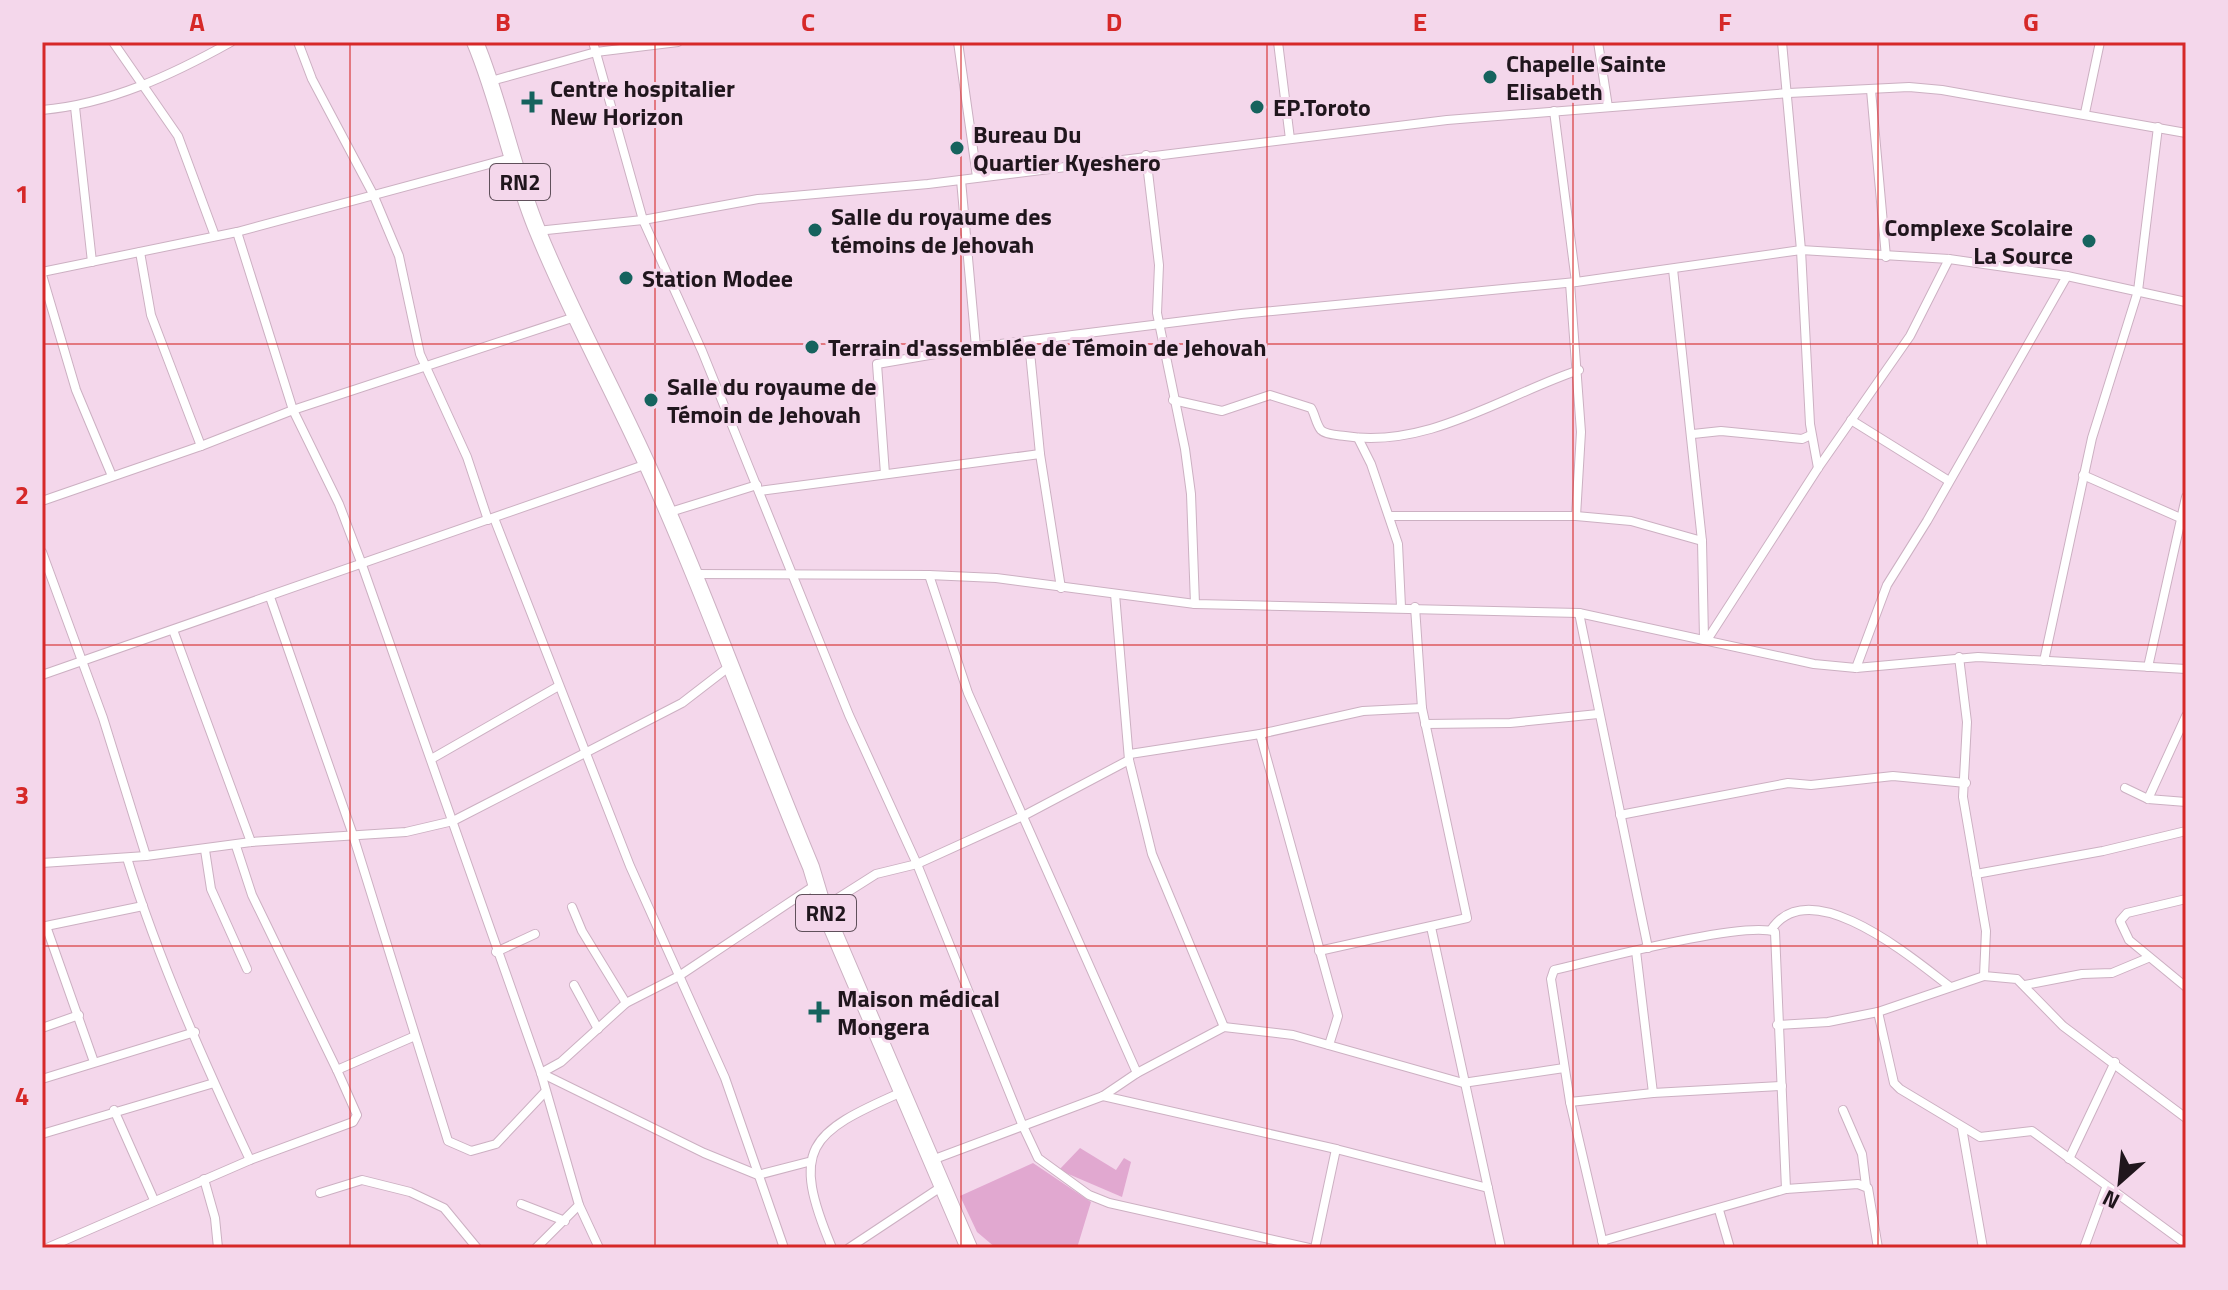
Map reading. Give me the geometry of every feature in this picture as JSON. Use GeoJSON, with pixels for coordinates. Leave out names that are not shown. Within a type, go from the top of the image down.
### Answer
{"type":"FeatureCollection","features":[{"type":"Feature","properties":{"kind":"highway","name":"RN2"},"geometry":{"type":"LineString","coordinates":[[475,42],[491,81],[511,158],[537,231],[647,464],[817,884],[823,907],[969,1248]]}},
{"type":"Feature","properties":{"kind":"street"},"geometry":{"type":"LineString","coordinates":[[113,42],[178,136],[215,236]]}},
{"type":"Feature","properties":{"kind":"street"},"geometry":{"type":"LineString","coordinates":[[42,110],[75,107],[129,93],[231,42]]}},
{"type":"Feature","properties":{"kind":"street"},"geometry":{"type":"LineString","coordinates":[[298,42],[312,79],[373,194],[399,256],[419,350],[467,457],[557,687],[725,1078],[784,1248]]}},
{"type":"Feature","properties":{"kind":"street"},"geometry":{"type":"LineString","coordinates":[[593,42],[643,220],[702,351],[849,715],[917,864],[1038,1158],[1089,1195],[1109,1203],[1312,1248],[1336,1149]]}},
{"type":"Feature","properties":{"kind":"street"},"geometry":{"type":"LineString","coordinates":[[491,81],[596,52],[678,42]]}},
{"type":"Feature","properties":{"kind":"street"},"geometry":{"type":"LineString","coordinates":[[958,42],[977,177]]}},
{"type":"Feature","properties":{"kind":"street"},"geometry":{"type":"LineString","coordinates":[[1278,42],[1290,139]]}},
{"type":"Feature","properties":{"kind":"street"},"geometry":{"type":"LineString","coordinates":[[1598,42],[1608,107]]}},
{"type":"Feature","properties":{"kind":"street"},"geometry":{"type":"LineString","coordinates":[[1782,42],[1801,250],[1811,435],[1818,468]]}},
{"type":"Feature","properties":{"kind":"street"},"geometry":{"type":"LineString","coordinates":[[2085,113],[2100,42]]}},
{"type":"Feature","properties":{"kind":"street"},"geometry":{"type":"LineString","coordinates":[[537,231],[643,220],[758,199],[961,180],[1290,139],[1554,111],[1789,93],[1909,87],[1942,90],[2186,133]]}},
{"type":"Feature","properties":{"kind":"street"},"geometry":{"type":"LineString","coordinates":[[1871,90],[1886,257]]}},
{"type":"Feature","properties":{"kind":"street"},"geometry":{"type":"LineString","coordinates":[[75,107],[92,262]]}},
{"type":"Feature","properties":{"kind":"street"},"geometry":{"type":"LineString","coordinates":[[1554,111],[1573,282],[1579,370],[1581,432],[1576,516]]}},
{"type":"Feature","properties":{"kind":"street"},"geometry":{"type":"LineString","coordinates":[[2044,661],[2083,475],[2138,291],[2158,127]]}},
{"type":"Feature","properties":{"kind":"street"},"geometry":{"type":"LineString","coordinates":[[1146,155],[1159,265],[1160,324],[1191,494],[1195,604]]}},
{"type":"Feature","properties":{"kind":"street"},"geometry":{"type":"LineString","coordinates":[[112,476],[76,390],[42,273],[237,232],[511,158]]}},
{"type":"Feature","properties":{"kind":"street"},"geometry":{"type":"LineString","coordinates":[[961,180],[976,347]]}},
{"type":"Feature","properties":{"kind":"street"},"geometry":{"type":"LineString","coordinates":[[237,232],[293,410],[339,504],[433,758],[496,952],[541,1073],[579,1205],[599,1248]]}},
{"type":"Feature","properties":{"kind":"street"},"geometry":{"type":"LineString","coordinates":[[885,474],[877,364],[976,347],[1160,324],[1573,282],[1801,250],[1949,259],[2067,276],[2186,302]]}},
{"type":"Feature","properties":{"kind":"street"},"geometry":{"type":"LineString","coordinates":[[140,252],[151,315],[201,446]]}},
{"type":"Feature","properties":{"kind":"street"},"geometry":{"type":"LineString","coordinates":[[1706,640],[1818,468],[1910,336],[1949,259]]}},
{"type":"Feature","properties":{"kind":"street"},"geometry":{"type":"LineString","coordinates":[[1673,269],[1693,434],[1706,640]]}},
{"type":"Feature","properties":{"kind":"street"},"geometry":{"type":"LineString","coordinates":[[1856,668],[1887,585],[2067,276]]}},
{"type":"Feature","properties":{"kind":"street"},"geometry":{"type":"LineString","coordinates":[[42,501],[201,446],[293,410],[575,317]]}},
{"type":"Feature","properties":{"kind":"street"},"geometry":{"type":"LineString","coordinates":[[1029,342],[1040,454],[1061,588]]}},
{"type":"Feature","properties":{"kind":"street"},"geometry":{"type":"LineString","coordinates":[[1173,400],[1222,411],[1270,395],[1311,408],[1324,432],[1358,438],[1404,435],[1465,417],[1579,370]]}},
{"type":"Feature","properties":{"kind":"street"},"geometry":{"type":"LineString","coordinates":[[1851,420],[1949,481]]}},
{"type":"Feature","properties":{"kind":"street"},"geometry":{"type":"LineString","coordinates":[[1693,434],[1721,431],[1802,439],[1811,435]]}},
{"type":"Feature","properties":{"kind":"street"},"geometry":{"type":"LineString","coordinates":[[1358,438],[1390,516],[1399,552],[1401,607]]}},
{"type":"Feature","properties":{"kind":"street"},"geometry":{"type":"LineString","coordinates":[[666,513],[758,488],[1040,454]]}},
{"type":"Feature","properties":{"kind":"street"},"geometry":{"type":"LineString","coordinates":[[42,675],[647,464]]}},
{"type":"Feature","properties":{"kind":"street"},"geometry":{"type":"LineString","coordinates":[[2083,475],[2184,520]]}},
{"type":"Feature","properties":{"kind":"street"},"geometry":{"type":"LineString","coordinates":[[2148,667],[2184,520],[2186,497]]}},
{"type":"Feature","properties":{"kind":"street"},"geometry":{"type":"LineString","coordinates":[[1390,516],[1576,516],[1631,521],[1702,541]]}},
{"type":"Feature","properties":{"kind":"street"},"geometry":{"type":"LineString","coordinates":[[42,552],[103,718],[146,856]]}},
{"type":"Feature","properties":{"kind":"street"},"geometry":{"type":"LineString","coordinates":[[693,574],[929,575],[996,578],[1195,604],[1579,613],[1814,664],[1856,668],[1959,657],[2186,669]]}},
{"type":"Feature","properties":{"kind":"street"},"geometry":{"type":"LineString","coordinates":[[929,575],[968,693],[1025,815],[1137,1073]]}},
{"type":"Feature","properties":{"kind":"street"},"geometry":{"type":"LineString","coordinates":[[1115,594],[1130,757],[1160,876],[1224,1027]]}},
{"type":"Feature","properties":{"kind":"street"},"geometry":{"type":"LineString","coordinates":[[270,597],[353,835],[448,1141],[471,1151],[496,1144],[545,1092]]}},
{"type":"Feature","properties":{"kind":"street"},"geometry":{"type":"LineString","coordinates":[[1319,951],[1467,918],[1422,708],[1415,607]]}},
{"type":"Feature","properties":{"kind":"street"},"geometry":{"type":"LineString","coordinates":[[1579,613],[1648,948]]}},
{"type":"Feature","properties":{"kind":"street"},"geometry":{"type":"LineString","coordinates":[[173,630],[251,842]]}},
{"type":"Feature","properties":{"kind":"street"},"geometry":{"type":"LineString","coordinates":[[1959,657],[1967,722],[1963,797],[1986,931],[1984,976]]}},
{"type":"Feature","properties":{"kind":"street"},"geometry":{"type":"LineString","coordinates":[[42,863],[127,858],[251,842],[406,832],[453,821],[682,703],[730,666]]}},
{"type":"Feature","properties":{"kind":"street"},"geometry":{"type":"LineString","coordinates":[[433,758],[557,687]]}},
{"type":"Feature","properties":{"kind":"street"},"geometry":{"type":"LineString","coordinates":[[823,907],[882,871],[917,864],[1025,815],[1130,757],[1260,734],[1363,711],[1422,708]]}},
{"type":"Feature","properties":{"kind":"street"},"geometry":{"type":"LineString","coordinates":[[1425,724],[1510,723],[1598,714]]}},
{"type":"Feature","properties":{"kind":"street"},"geometry":{"type":"LineString","coordinates":[[2148,799],[2186,716]]}},
{"type":"Feature","properties":{"kind":"street"},"geometry":{"type":"LineString","coordinates":[[1260,734],[1338,1016],[1329,1045]]}},
{"type":"Feature","properties":{"kind":"street"},"geometry":{"type":"LineString","coordinates":[[1620,815],[1774,784],[1811,785],[1893,776],[1966,783]]}},
{"type":"Feature","properties":{"kind":"street"},"geometry":{"type":"LineString","coordinates":[[2125,788],[2148,799],[2186,802]]}},
{"type":"Feature","properties":{"kind":"street"},"geometry":{"type":"LineString","coordinates":[[1976,874],[2103,851],[2186,831]]}},
{"type":"Feature","properties":{"kind":"street"},"geometry":{"type":"LineString","coordinates":[[47,1248],[204,1179],[356,1119],[337,1070],[252,895],[236,846]]}},
{"type":"Feature","properties":{"kind":"street"},"geometry":{"type":"LineString","coordinates":[[205,850],[211,889],[247,969]]}},
{"type":"Feature","properties":{"kind":"street"},"geometry":{"type":"LineString","coordinates":[[127,858],[214,1083],[250,1160]]}},
{"type":"Feature","properties":{"kind":"street"},"geometry":{"type":"LineString","coordinates":[[541,1073],[561,1062],[626,1003],[679,976],[817,884]]}},
{"type":"Feature","properties":{"kind":"street"},"geometry":{"type":"LineString","coordinates":[[2186,899],[2127,913],[2121,918],[2123,934],[2186,987]]}},
{"type":"Feature","properties":{"kind":"street"},"geometry":{"type":"LineString","coordinates":[[94,1062],[44,927],[143,906]]}},
{"type":"Feature","properties":{"kind":"street"},"geometry":{"type":"LineString","coordinates":[[572,907],[582,931],[626,1003]]}},
{"type":"Feature","properties":{"kind":"street"},"geometry":{"type":"LineString","coordinates":[[1866,1186],[1786,1189],[1603,1244],[1570,1102],[1552,972],[1648,948],[1771,930],[1778,920],[1793,912],[1829,911],[1889,942],[1949,986]]}},
{"type":"Feature","properties":{"kind":"street"},"geometry":{"type":"LineString","coordinates":[[1431,927],[1501,1248]]}},
{"type":"Feature","properties":{"kind":"street"},"geometry":{"type":"LineString","coordinates":[[1771,930],[1777,935],[1777,1025],[1786,1189]]}},
{"type":"Feature","properties":{"kind":"street"},"geometry":{"type":"LineString","coordinates":[[496,952],[535,934]]}},
{"type":"Feature","properties":{"kind":"street"},"geometry":{"type":"LineString","coordinates":[[1636,951],[1653,1093]]}},
{"type":"Feature","properties":{"kind":"street"},"geometry":{"type":"LineString","coordinates":[[2025,985],[2082,974],[2112,973],[2148,958]]}},
{"type":"Feature","properties":{"kind":"street"},"geometry":{"type":"LineString","coordinates":[[1777,1025],[1828,1022],[1878,1012],[1984,976],[2008,976],[2025,985],[2063,1026],[2186,1118]]}},
{"type":"Feature","properties":{"kind":"street"},"geometry":{"type":"LineString","coordinates":[[574,985],[598,1029]]}},
{"type":"Feature","properties":{"kind":"street"},"geometry":{"type":"LineString","coordinates":[[1878,1012],[1894,1083],[1962,1128],[1983,1138],[2028,1130],[2186,1244]]}},
{"type":"Feature","properties":{"kind":"street"},"geometry":{"type":"LineString","coordinates":[[42,1028],[79,1015]]}},
{"type":"Feature","properties":{"kind":"street"},"geometry":{"type":"LineString","coordinates":[[932,1160],[1103,1096],[1137,1073],[1224,1027],[1275,1032],[1463,1083],[1564,1068]]}},
{"type":"Feature","properties":{"kind":"street"},"geometry":{"type":"LineString","coordinates":[[42,1079],[195,1032]]}},
{"type":"Feature","properties":{"kind":"street"},"geometry":{"type":"LineString","coordinates":[[337,1070],[415,1036]]}},
{"type":"Feature","properties":{"kind":"street"},"geometry":{"type":"LineString","coordinates":[[2069,1159],[2115,1062]]}},
{"type":"Feature","properties":{"kind":"street"},"geometry":{"type":"LineString","coordinates":[[541,1073],[704,1153],[758,1175],[808,1162]]}},
{"type":"Feature","properties":{"kind":"street"},"geometry":{"type":"LineString","coordinates":[[42,1134],[114,1110],[214,1083]]}},
{"type":"Feature","properties":{"kind":"street"},"geometry":{"type":"LineString","coordinates":[[1570,1102],[1653,1093],[1782,1086]]}},
{"type":"Feature","properties":{"kind":"street"},"geometry":{"type":"LineString","coordinates":[[832,1248],[816,1210],[808,1162],[817,1144],[843,1119],[904,1091]]}},
{"type":"Feature","properties":{"kind":"street"},"geometry":{"type":"LineString","coordinates":[[1103,1096],[1336,1149],[1488,1188]]}},
{"type":"Feature","properties":{"kind":"street"},"geometry":{"type":"LineString","coordinates":[[114,1110],[154,1200]]}},
{"type":"Feature","properties":{"kind":"street"},"geometry":{"type":"LineString","coordinates":[[1843,1110],[1862,1154],[1878,1248]]}},
{"type":"Feature","properties":{"kind":"street"},"geometry":{"type":"LineString","coordinates":[[1962,1128],[1983,1248]]}},
{"type":"Feature","properties":{"kind":"street"},"geometry":{"type":"LineString","coordinates":[[204,1179],[215,1218],[218,1248]]}},
{"type":"Feature","properties":{"kind":"street"},"geometry":{"type":"LineString","coordinates":[[320,1193],[362,1180],[410,1192],[444,1208],[477,1248]]}},
{"type":"Feature","properties":{"kind":"street"},"geometry":{"type":"LineString","coordinates":[[849,1248],[941,1187]]}},
{"type":"Feature","properties":{"kind":"street"},"geometry":{"type":"LineString","coordinates":[[2084,1248],[2106,1188]]}},
{"type":"Feature","properties":{"kind":"street"},"geometry":{"type":"LineString","coordinates":[[521,1204],[565,1221]]}},
{"type":"Feature","properties":{"kind":"street"},"geometry":{"type":"LineString","coordinates":[[536,1248],[579,1205]]}},
{"type":"Feature","properties":{"kind":"street"},"geometry":{"type":"LineString","coordinates":[[1719,1210],[1730,1248]]}},
{"type":"Feature","properties":{"kind":"street"},"geometry":{"type":"LineString","coordinates":[[68,1237],[71,1248]]}},
{"type":"Feature","properties":{"kind":"shaded area"},"geometry":{"type":"Polygon","coordinates":[[[1080,1148],[1116,1170],[1124,1158],[1131,1162],[1122,1197],[1059,1170],[1080,1148]]]}},
{"type":"Feature","properties":{"kind":"shaded area"},"geometry":{"type":"Polygon","coordinates":[[[1033,1163],[1091,1202],[1077,1248],[1017,1248],[1015,1245],[996,1248],[977,1232],[960,1196],[1033,1163]]]}},
{"type":"Feature","properties":{"kind":"place","name":"Chapelle Sainte Elisabeth"},"geometry":{"type":"Point","coordinates":[1490,77]}},
{"type":"Feature","properties":{"kind":"place","name":"Centre hospitalier New Horizon"},"geometry":{"type":"Point","coordinates":[532,102]}},
{"type":"Feature","properties":{"kind":"place","name":"EP.Toroto"},"geometry":{"type":"Point","coordinates":[1257,107]}},
{"type":"Feature","properties":{"kind":"place","name":"Bureau Du Quartier Kyeshero"},"geometry":{"type":"Point","coordinates":[957,148]}},
{"type":"Feature","properties":{"kind":"place","name":"Salle du royaume des témoins de Jehovah"},"geometry":{"type":"Point","coordinates":[815,230]}},
{"type":"Feature","properties":{"kind":"place","name":"Complexe Scolaire La Source"},"geometry":{"type":"Point","coordinates":[2089,241]}},
{"type":"Feature","properties":{"kind":"place","name":"Station Modee"},"geometry":{"type":"Point","coordinates":[626,278]}},
{"type":"Feature","properties":{"kind":"place","name":"Terrain d'assemblée de Témoin de Jehovah"},"geometry":{"type":"Point","coordinates":[812,347]}},
{"type":"Feature","properties":{"kind":"place","name":"Salle du royaume de Témoin de Jehovah"},"geometry":{"type":"Point","coordinates":[651,400]}},
{"type":"Feature","properties":{"kind":"place","name":"Maison médical Mongera"},"geometry":{"type":"Point","coordinates":[819,1012]}}]}
